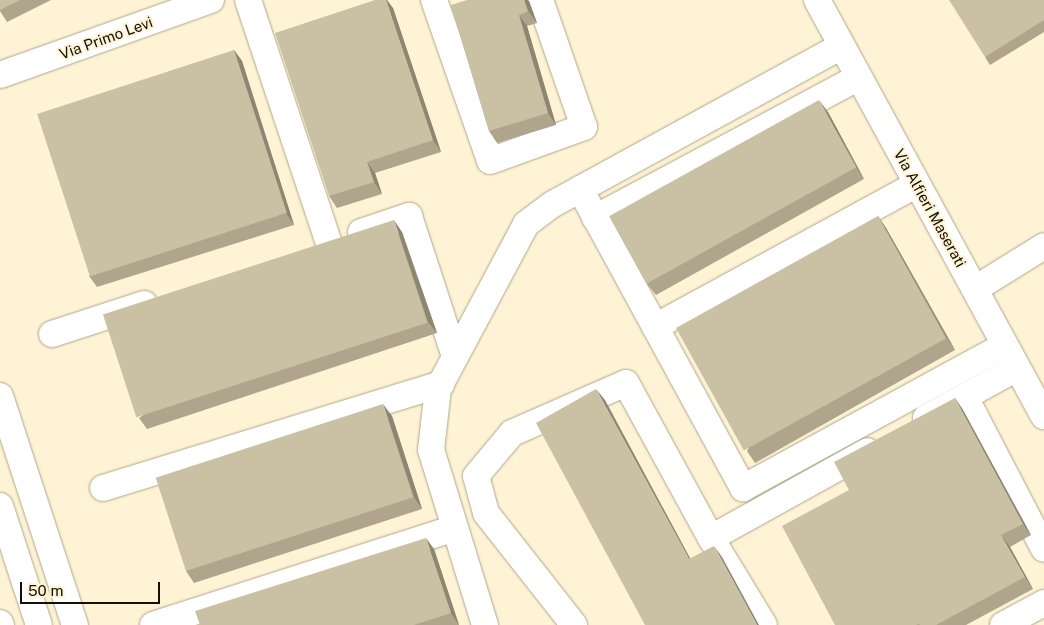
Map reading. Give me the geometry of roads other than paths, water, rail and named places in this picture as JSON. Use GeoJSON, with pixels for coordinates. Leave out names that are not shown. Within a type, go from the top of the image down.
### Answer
{"type":"FeatureCollection","features":[{"type":"Feature","properties":{"kind":"street","name":"Via Primo Levi"},"geometry":{"type":"LineString","coordinates":[[0,75],[211,0]]}},
{"type":"Feature","properties":{"kind":"street"},"geometry":{"type":"LineString","coordinates":[[248,0],[329,243]]}},
{"type":"Feature","properties":{"kind":"street"},"geometry":{"type":"LineString","coordinates":[[434,0],[490,162],[584,126],[540,0]]}},
{"type":"Feature","properties":{"kind":"street","name":"Via Alfieri Maserati"},"geometry":{"type":"LineString","coordinates":[[817,0],[1044,416]]}},
{"type":"Feature","properties":{"kind":"street"},"geometry":{"type":"LineString","coordinates":[[486,625],[431,450],[441,384],[526,224],[580,189],[842,46]]}},
{"type":"Feature","properties":{"kind":"street"},"geometry":{"type":"LineString","coordinates":[[595,218],[859,77]]}},
{"type":"Feature","properties":{"kind":"street"},"geometry":{"type":"LineString","coordinates":[[655,327],[917,184]]}},
{"type":"Feature","properties":{"kind":"street"},"geometry":{"type":"LineString","coordinates":[[580,189],[743,488],[1005,345]]}},
{"type":"Feature","properties":{"kind":"street"},"geometry":{"type":"LineString","coordinates":[[301,252],[409,216],[455,357]]}},
{"type":"Feature","properties":{"kind":"street"},"geometry":{"type":"LineString","coordinates":[[975,289],[1044,246]]}},
{"type":"Feature","properties":{"kind":"street"},"geometry":{"type":"LineString","coordinates":[[52,334],[171,295]]}},
{"type":"Feature","properties":{"kind":"street"},"geometry":{"type":"LineString","coordinates":[[711,538],[1018,368]]}},
{"type":"Feature","properties":{"kind":"street"},"geometry":{"type":"LineString","coordinates":[[574,625],[486,513],[476,476],[512,433],[626,383],[711,538],[764,625]]}},
{"type":"Feature","properties":{"kind":"street"},"geometry":{"type":"LineString","coordinates":[[103,488],[441,384]]}},
{"type":"Feature","properties":{"kind":"street"},"geometry":{"type":"LineString","coordinates":[[0,396],[75,625]]}},
{"type":"Feature","properties":{"kind":"street"},"geometry":{"type":"LineString","coordinates":[[965,397],[1044,549]]}},
{"type":"Feature","properties":{"kind":"street"},"geometry":{"type":"LineString","coordinates":[[0,506],[39,625]]}},
{"type":"Feature","properties":{"kind":"street"},"geometry":{"type":"LineString","coordinates":[[153,625],[455,528]]}},
{"type":"Feature","properties":{"kind":"street"},"geometry":{"type":"LineString","coordinates":[[1003,625],[1044,603]]}}]}
